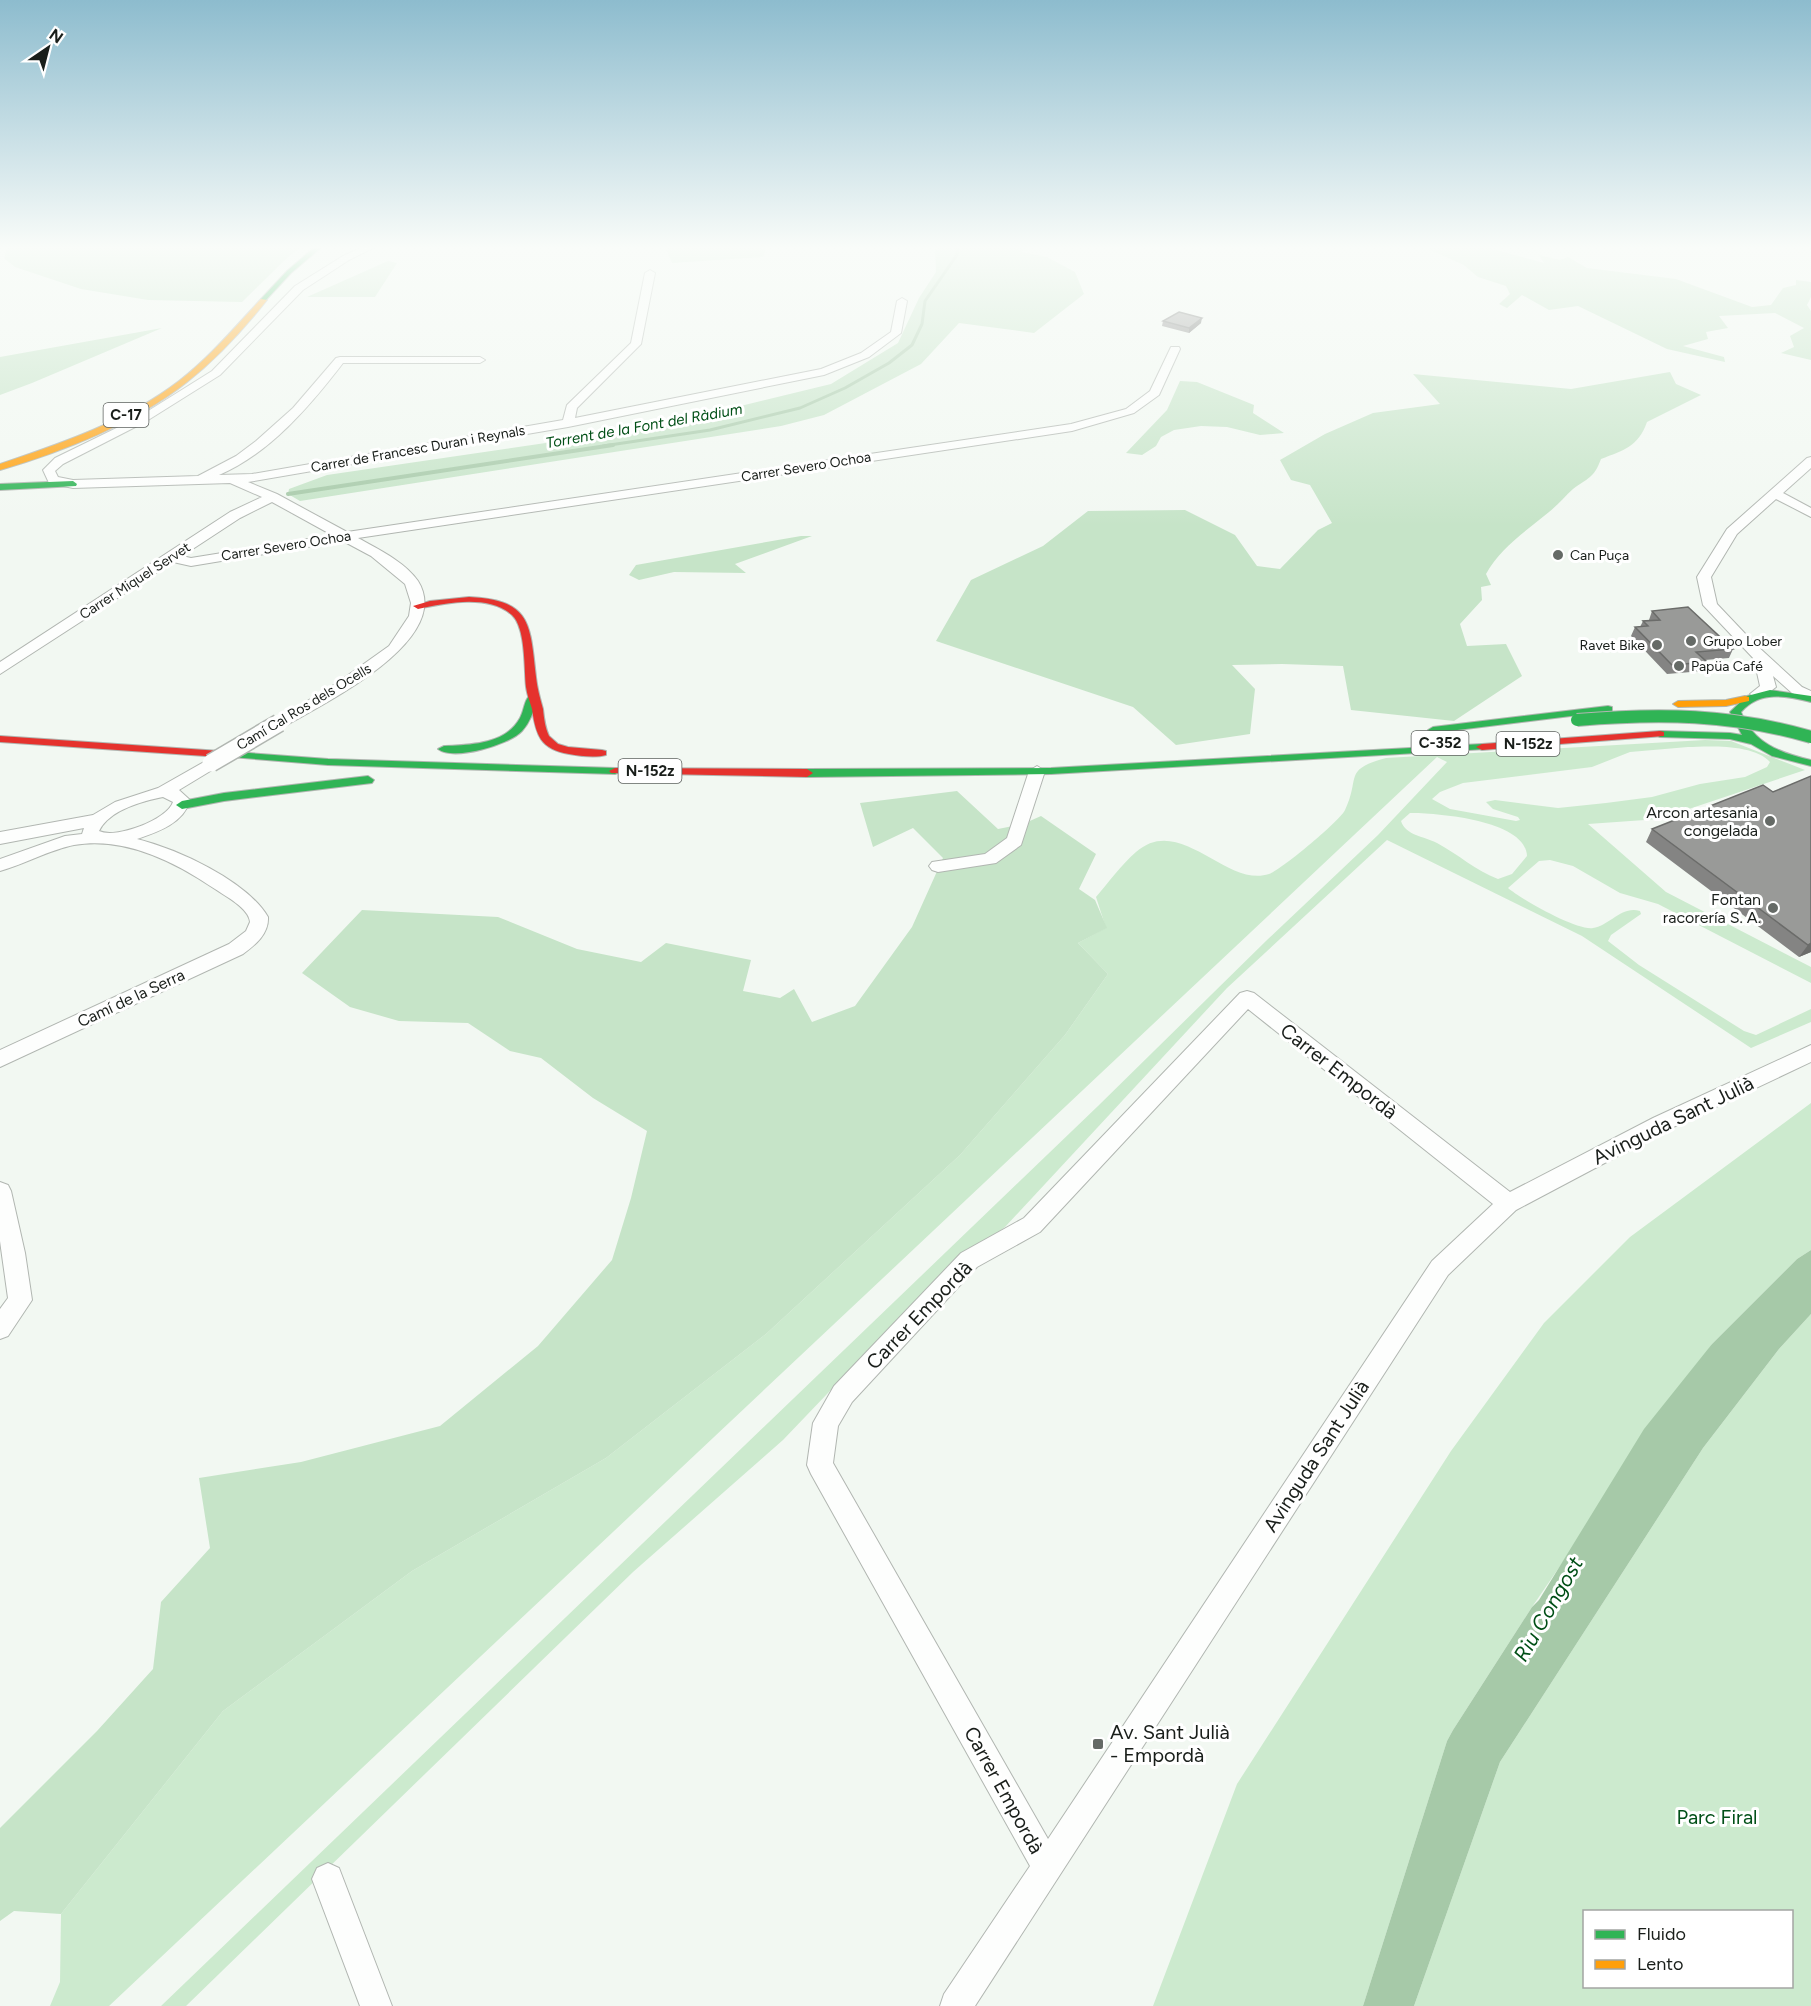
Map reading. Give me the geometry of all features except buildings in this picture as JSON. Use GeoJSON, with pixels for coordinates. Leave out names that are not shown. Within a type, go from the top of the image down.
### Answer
{"type":"FeatureCollection","features":[{"type":"Feature","properties":{"kind":"main road","name":"C-17"},"geometry":{"type":"LineString","coordinates":[[0,457],[67,432],[154,388],[191,361],[213,339]]}},
{"type":"Feature","properties":{"kind":"main road","name":"C-17"},"geometry":{"type":"LineString","coordinates":[[0,466],[76,438],[128,415],[190,376],[228,339]]}},
{"type":"Feature","properties":{"kind":"main road"},"geometry":{"type":"LineString","coordinates":[[0,486],[49,470]]}},
{"type":"Feature","properties":{"kind":"main road"},"geometry":{"type":"LineString","coordinates":[[0,486],[73,484]]}},
{"type":"Feature","properties":{"kind":"main road"},"geometry":{"type":"LineString","coordinates":[[418,606],[453,600],[476,600],[501,606],[518,615],[525,633],[533,697],[524,723],[504,738],[477,748],[432,748]]}},
{"type":"Feature","properties":{"kind":"main road","name":"N-152z"},"geometry":{"type":"LineString","coordinates":[[1419,734],[1488,722],[1639,706],[1726,703],[1752,696],[1791,694],[1811,698]]}},
{"type":"Feature","properties":{"kind":"main road"},"geometry":{"type":"LineString","coordinates":[[1752,696],[1739,704],[1735,712],[1736,720],[1754,741]]}},
{"type":"Feature","properties":{"kind":"main road"},"geometry":{"type":"LineString","coordinates":[[533,697],[537,702],[541,734],[553,746],[576,752],[618,754]]}},
{"type":"Feature","properties":{"kind":"main road","name":"C-352"},"geometry":{"type":"LineString","coordinates":[[1300,756],[1578,725],[1656,712],[1701,713],[1755,720],[1811,737]]}},
{"type":"Feature","properties":{"kind":"main road","name":"C-352"},"geometry":{"type":"LineString","coordinates":[[1419,734],[1658,721],[1706,721],[1759,729],[1811,746]]}},
{"type":"Feature","properties":{"kind":"main road","name":"N-152z"},"geometry":{"type":"LineString","coordinates":[[0,739],[328,762],[533,770],[861,774],[1037,771],[1507,746],[1668,733],[1730,736],[1754,741],[1768,749],[1808,763]]}},
{"type":"Feature","properties":{"kind":"main road"},"geometry":{"type":"LineString","coordinates":[[222,740],[269,743]]}},
{"type":"Feature","properties":{"kind":"main road","name":"N-152z"},"geometry":{"type":"LineString","coordinates":[[362,749],[390,750],[407,754],[524,758],[865,762],[1045,759],[1362,740]]}},
{"type":"Feature","properties":{"kind":"main road"},"geometry":{"type":"LineString","coordinates":[[651,758],[684,761]]}},
{"type":"Feature","properties":{"kind":"main road"},"geometry":{"type":"LineString","coordinates":[[182,804],[224,796],[388,779],[508,776],[533,770]]}},
{"type":"Feature","properties":{"kind":"street"},"geometry":{"type":"LineString","coordinates":[[250,339],[216,374],[161,409],[59,462],[49,470],[53,480],[73,484],[233,480],[273,484]]}},
{"type":"Feature","properties":{"kind":"street"},"geometry":{"type":"LineString","coordinates":[[568,423],[571,407],[636,344],[637,339]]}},
{"type":"Feature","properties":{"kind":"street","name":"Carrer de Francesc Duran i Reynals"},"geometry":{"type":"LineString","coordinates":[[273,484],[312,468],[568,423],[824,372],[865,355],[888,339]]}},
{"type":"Feature","properties":{"kind":"street","name":"Carrer Severo Ochoa"},"geometry":{"type":"LineString","coordinates":[[171,557],[192,562],[402,527],[1072,427],[1130,411],[1155,393],[1175,349]]}},
{"type":"Feature","properties":{"kind":"street"},"geometry":{"type":"LineString","coordinates":[[273,484],[233,480],[228,473],[316,392],[340,360],[480,360]]}},
{"type":"Feature","properties":{"kind":"street"},"geometry":{"type":"LineString","coordinates":[[1811,461],[1732,532],[1704,577],[1710,605],[1797,690],[1811,698]]}},
{"type":"Feature","properties":{"kind":"street"},"geometry":{"type":"LineString","coordinates":[[181,482],[209,475],[238,463]]}},
{"type":"Feature","properties":{"kind":"street"},"geometry":{"type":"LineString","coordinates":[[238,463],[273,484],[344,537],[376,553],[398,569],[412,584],[418,606]]}},
{"type":"Feature","properties":{"kind":"street","name":"Carrer Miquel Servet"},"geometry":{"type":"LineString","coordinates":[[0,669],[235,515],[273,484]]}},
{"type":"Feature","properties":{"kind":"street"},"geometry":{"type":"LineString","coordinates":[[1773,493],[1811,513]]}},
{"type":"Feature","properties":{"kind":"street","name":"Carrer Severo Ochoa"},"geometry":{"type":"LineString","coordinates":[[376,553],[377,545],[383,537],[402,527]]}},
{"type":"Feature","properties":{"kind":"street","name":"Camí Cal Ros dels Ocells"},"geometry":{"type":"LineString","coordinates":[[96,829],[133,801],[163,792],[342,686],[394,649],[412,624],[418,606]]}},
{"type":"Feature","properties":{"kind":"street"},"geometry":{"type":"LineString","coordinates":[[1752,696],[1768,687],[1761,656]]}},
{"type":"Feature","properties":{"kind":"street"},"geometry":{"type":"LineString","coordinates":[[938,866],[990,859],[1015,841],[1037,771]]}},
{"type":"Feature","properties":{"kind":"street"},"geometry":{"type":"LineString","coordinates":[[115,839],[158,824],[178,811],[182,804],[178,796],[163,792]]}},
{"type":"Feature","properties":{"kind":"street"},"geometry":{"type":"LineString","coordinates":[[0,864],[76,823]]}},
{"type":"Feature","properties":{"kind":"street"},"geometry":{"type":"LineString","coordinates":[[0,838],[76,823],[96,829],[115,839],[166,853]]}},
{"type":"Feature","properties":{"kind":"street"},"geometry":{"type":"LineString","coordinates":[[158,824],[166,853]]}},
{"type":"Feature","properties":{"kind":"street"},"geometry":{"type":"LineString","coordinates":[[0,864],[96,829]]}},
{"type":"Feature","properties":{"kind":"street","name":"Camí de la Serra"},"geometry":{"type":"LineString","coordinates":[[0,1059],[236,949],[249,939],[257,929],[259,917],[253,908],[209,877],[166,853]]}},
{"type":"Feature","properties":{"kind":"street","name":"Carrer Empordà"},"geometry":{"type":"LineString","coordinates":[[1047,1867],[820,1465],[826,1423],[843,1394],[969,1260],[1032,1225],[1247,998],[1508,1203]]}},
{"type":"Feature","properties":{"kind":"street","name":"Avinguda Sant Julià"},"geometry":{"type":"LineString","coordinates":[[956,2006],[1440,1268],[1508,1203],[1660,1124],[1811,1053]]}},
{"type":"Feature","properties":{"kind":"street"},"geometry":{"type":"LineString","coordinates":[[0,1191],[14,1253],[20,1300],[0,1328]]}},
{"type":"Feature","properties":{"kind":"street"},"geometry":{"type":"LineString","coordinates":[[328,1879],[376,2006]]}},
{"type":"Feature","properties":{"kind":"green space"},"geometry":{"type":"Polygon","coordinates":[[[1705,740],[1731,741],[1805,770],[1659,819],[1588,824],[1666,892],[1811,967],[1811,983],[1658,904],[1620,893],[1573,866],[1550,860],[1539,861],[1508,888],[1549,913],[1585,928],[1605,924],[1627,911],[1640,911],[1641,914],[1611,935],[1608,941],[1639,965],[1744,1031],[1756,1035],[1811,1009],[1811,1022],[1751,1048],[1582,936],[1387,840],[1227,988],[1005,1227],[967,1256],[894,1324],[783,1440],[633,1572],[186,2006],[161,2006],[1378,835],[1447,762],[1437,757],[109,2006],[50,2006],[60,1982],[61,1914],[223,1711],[412,1571],[606,1458],[766,1334],[960,1155],[1065,1035],[1108,974],[1078,943],[1106,928],[1096,897],[1136,852],[1153,842],[1169,841],[1186,846],[1236,871],[1253,875],[1269,874],[1297,855],[1341,815],[1350,799],[1358,771],[1372,762],[1386,758],[1705,740]],[[1688,747],[1630,752],[1592,767],[1463,783],[1440,792],[1432,799],[1450,809],[1516,821],[1520,820],[1518,817],[1493,809],[1486,802],[1495,800],[1558,808],[1652,797],[1700,784],[1745,777],[1767,767],[1770,762],[1763,756],[1743,749],[1688,747]],[[1410,813],[1401,821],[1407,830],[1437,843],[1482,872],[1498,879],[1512,874],[1527,856],[1523,844],[1512,834],[1497,827],[1459,817],[1410,813]]]}},
{"type":"Feature","properties":{"kind":"green space"},"geometry":{"type":"Polygon","coordinates":[[[1811,1103],[1811,1250],[1797,1259],[1712,1344],[1532,1607],[1453,1730],[1447,1741],[1363,2006],[1153,2006],[1237,1784],[1451,1451],[1544,1323],[1630,1237],[1811,1103]]]}},
{"type":"Feature","properties":{"kind":"green space","name":"Parc Firal"},"geometry":{"type":"Polygon","coordinates":[[[1811,1314],[1811,2006],[1414,2006],[1500,1762],[1703,1448],[1779,1349],[1811,1314]]]}},
{"type":"Feature","properties":{"kind":"shaded area"},"geometry":{"type":"Polygon","coordinates":[[[103,339],[137,339],[0,395],[0,357],[103,339]]]}},
{"type":"Feature","properties":{"kind":"shaded area"},"geometry":{"type":"Polygon","coordinates":[[[900,339],[945,339],[921,364],[824,415],[781,426],[300,501],[288,494],[289,489],[327,475],[655,427],[831,384],[898,343],[900,339]]]}},
{"type":"Feature","properties":{"kind":"shaded area"},"geometry":{"type":"Polygon","coordinates":[[[1646,339],[1708,339],[1683,346],[1724,357],[1725,362],[1667,349],[1646,339]]]}},
{"type":"Feature","properties":{"kind":"shaded area"},"geometry":{"type":"Polygon","coordinates":[[[1791,339],[1811,339],[1811,360],[1781,353],[1794,347],[1791,339]]]}},
{"type":"Feature","properties":{"kind":"shaded area"},"geometry":{"type":"Polygon","coordinates":[[[1670,372],[1676,384],[1701,395],[1647,422],[1635,442],[1601,459],[1590,477],[1514,540],[1486,574],[1491,585],[1481,587],[1482,600],[1460,624],[1467,646],[1506,644],[1522,676],[1454,721],[1351,710],[1343,666],[1232,665],[1255,689],[1250,734],[1176,745],[1133,707],[936,641],[971,580],[1043,546],[1088,511],[1185,510],[1235,535],[1257,566],[1280,569],[1318,530],[1332,523],[1310,485],[1291,480],[1280,460],[1325,434],[1373,413],[1440,404],[1413,374],[1571,389],[1670,372]]]}},
{"type":"Feature","properties":{"kind":"shaded area"},"geometry":{"type":"Polygon","coordinates":[[[1180,381],[1197,382],[1254,405],[1253,413],[1284,433],[1260,435],[1227,427],[1201,426],[1174,430],[1161,437],[1156,446],[1142,455],[1126,453],[1167,410],[1180,381]]]}},
{"type":"Feature","properties":{"kind":"shaded area"},"geometry":{"type":"Polygon","coordinates":[[[812,536],[735,564],[746,573],[674,572],[639,580],[629,575],[636,565],[812,536]]]}},
{"type":"Feature","properties":{"kind":"shaded area"},"geometry":{"type":"Polygon","coordinates":[[[957,791],[998,829],[1023,824],[1041,816],[1096,854],[1079,889],[1095,900],[1107,928],[1078,943],[1108,974],[1065,1035],[960,1155],[766,1334],[606,1458],[412,1571],[223,1711],[61,1914],[14,1911],[0,1921],[0,1828],[97,1731],[153,1669],[161,1602],[210,1548],[199,1478],[301,1462],[440,1426],[538,1346],[612,1260],[631,1198],[647,1131],[593,1098],[541,1058],[510,1051],[468,1023],[399,1021],[350,1007],[302,973],[362,910],[498,917],[577,949],[641,962],[666,943],[751,960],[743,991],[780,998],[794,989],[812,1022],[855,1006],[912,927],[943,858],[913,828],[873,847],[860,803],[957,791]]]}},
{"type":"Feature","properties":{"kind":"water","name":"Riu Congost"},"geometry":{"type":"Polygon","coordinates":[[[1811,1250],[1811,1314],[1779,1349],[1703,1448],[1500,1762],[1414,2006],[1363,2006],[1447,1741],[1453,1730],[1532,1607],[1539,1600],[1644,1429],[1712,1344],[1797,1259],[1811,1250]]]}},
{"type":"Feature","properties":{"kind":"waterway","name":"Torrent de la Font del Ràdium"},"geometry":{"type":"LineString","coordinates":[[603,446],[710,430],[800,408],[845,388],[889,363],[912,345],[915,339]]}},
{"type":"Feature","properties":{"kind":"waterway","name":"Torrent de la Font del Ràdium"},"geometry":{"type":"LineString","coordinates":[[288,494],[613,445]]}},
{"type":"Feature","properties":{"kind":"traffic: fast"},"geometry":{"type":"LineString","coordinates":[[0,487],[73,484]]}},
{"type":"Feature","properties":{"kind":"traffic: fast"},"geometry":{"type":"LineString","coordinates":[[1811,699],[1790,694],[1770,693],[1751,698],[1735,712],[1747,733],[1765,748],[1811,763]]}},
{"type":"Feature","properties":{"kind":"traffic: fast"},"geometry":{"type":"LineString","coordinates":[[444,749],[478,747],[510,736],[528,714],[533,697]]}},
{"type":"Feature","properties":{"kind":"traffic: fast"},"geometry":{"type":"LineString","coordinates":[[1433,730],[1608,709]]}},
{"type":"Feature","properties":{"kind":"traffic: fast"},"geometry":{"type":"LineString","coordinates":[[1577,720],[1667,715],[1723,718],[1781,728],[1811,737]]}},
{"type":"Feature","properties":{"kind":"traffic: fast"},"geometry":{"type":"LineString","coordinates":[[1660,734],[1730,736],[1754,741]]}},
{"type":"Feature","properties":{"kind":"traffic: fast"},"geometry":{"type":"LineString","coordinates":[[807,773],[1051,771],[1482,747]]}},
{"type":"Feature","properties":{"kind":"traffic: fast"},"geometry":{"type":"LineString","coordinates":[[235,755],[328,762],[615,771]]}},
{"type":"Feature","properties":{"kind":"traffic: fast"},"geometry":{"type":"LineString","coordinates":[[182,805],[224,797],[368,780]]}},
{"type":"Feature","properties":{"kind":"traffic: slow"},"geometry":{"type":"LineString","coordinates":[[0,467],[81,438],[134,413],[182,382],[204,364],[228,339]]}},
{"type":"Feature","properties":{"kind":"traffic: slow"},"geometry":{"type":"LineString","coordinates":[[1678,704],[1726,703],[1745,699]]}},
{"type":"Feature","properties":{"kind":"traffic: jam"},"geometry":{"type":"LineString","coordinates":[[418,606],[455,600],[482,600],[507,607],[517,614],[525,630],[531,686],[543,735],[560,749],[602,753]]}},
{"type":"Feature","properties":{"kind":"traffic: jam"},"geometry":{"type":"LineString","coordinates":[[1482,747],[1660,734]]}},
{"type":"Feature","properties":{"kind":"traffic: jam"},"geometry":{"type":"LineString","coordinates":[[0,739],[235,755]]}},
{"type":"Feature","properties":{"kind":"traffic: jam"},"geometry":{"type":"LineString","coordinates":[[615,771],[807,773]]}},
{"type":"Feature","properties":{"kind":"place","name":"Can Puça"},"geometry":{"type":"Point","coordinates":[1558,555]}},
{"type":"Feature","properties":{"kind":"place","name":"Grupo Lober"},"geometry":{"type":"Point","coordinates":[1691,641]}},
{"type":"Feature","properties":{"kind":"place","name":"Ravet Bike"},"geometry":{"type":"Point","coordinates":[1657,645]}},
{"type":"Feature","properties":{"kind":"place","name":"Papüa Café"},"geometry":{"type":"Point","coordinates":[1679,666]}},
{"type":"Feature","properties":{"kind":"place","name":"Arcon artesania congelada"},"geometry":{"type":"Point","coordinates":[1770,821]}},
{"type":"Feature","properties":{"kind":"place","name":"Fontan racorería S. A."},"geometry":{"type":"Point","coordinates":[1773,908]}},
{"type":"Feature","properties":{"kind":"place","name":"Av. Sant Julià - Empordà"},"geometry":{"type":"Point","coordinates":[1098,1744]}}]}
